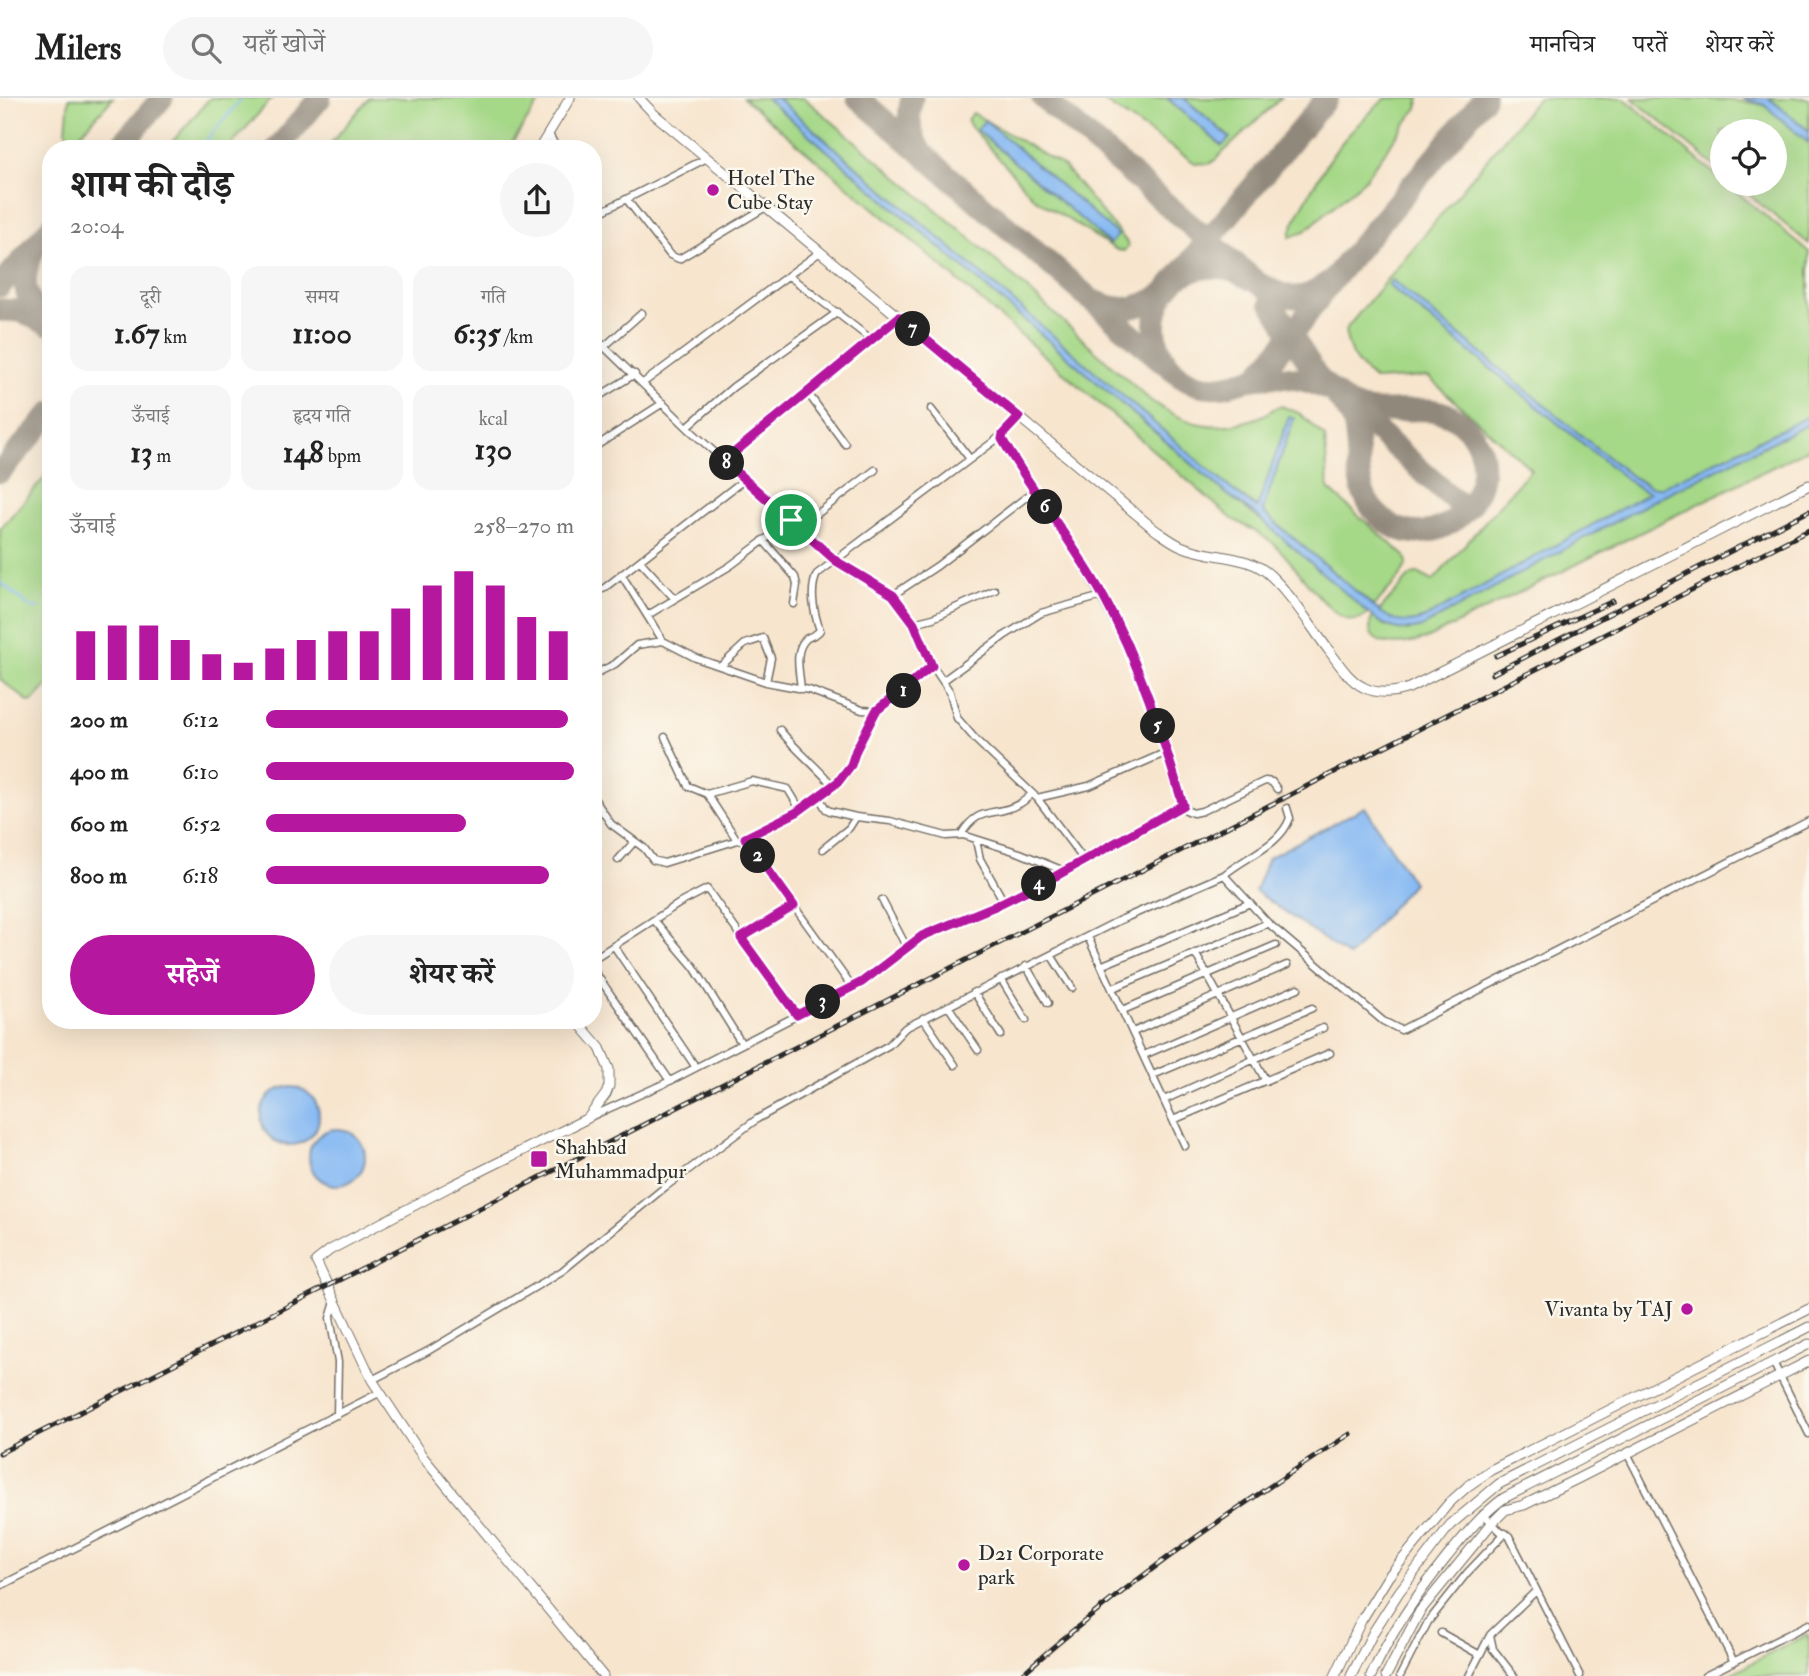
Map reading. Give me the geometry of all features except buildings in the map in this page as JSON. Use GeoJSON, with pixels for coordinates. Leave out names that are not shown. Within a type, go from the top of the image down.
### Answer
{"type":"FeatureCollection","features":[{"type":"Feature","properties":{"kind":"street"},"geometry":{"type":"LineString","coordinates":[[545,140],[570,98]]}},
{"type":"Feature","properties":{"kind":"street"},"geometry":{"type":"LineString","coordinates":[[639,98],[654,114],[1154,529],[1180,546],[1251,563],[1263,570],[1292,600],[1342,668],[1360,686],[1381,693],[1395,693],[1409,688],[1809,485]]}},
{"type":"Feature","properties":{"kind":"street"},"geometry":{"type":"LineString","coordinates":[[549,134],[552,140]]}},
{"type":"Feature","properties":{"kind":"street"},"geometry":{"type":"LineString","coordinates":[[602,211],[707,158]]}},
{"type":"Feature","properties":{"kind":"street"},"geometry":{"type":"LineString","coordinates":[[627,200],[670,255],[679,259],[766,207]]}},
{"type":"Feature","properties":{"kind":"street"},"geometry":{"type":"LineString","coordinates":[[643,383],[820,252]]}},
{"type":"Feature","properties":{"kind":"street"},"geometry":{"type":"LineString","coordinates":[[789,276],[872,340]]}},
{"type":"Feature","properties":{"kind":"street"},"geometry":{"type":"LineString","coordinates":[[687,427],[741,381],[838,312]]}},
{"type":"Feature","properties":{"kind":"street"},"geometry":{"type":"LineString","coordinates":[[602,348],[642,313]]}},
{"type":"Feature","properties":{"kind":"street"},"geometry":{"type":"LineString","coordinates":[[724,461],[899,317]]}},
{"type":"Feature","properties":{"kind":"street"},"geometry":{"type":"LineString","coordinates":[[602,344],[687,427],[836,561],[893,595],[914,623],[932,666],[944,680],[957,718],[976,740],[1035,796],[1084,860]]}},
{"type":"Feature","properties":{"kind":"street"},"geometry":{"type":"LineString","coordinates":[[602,394],[635,374]]}},
{"type":"Feature","properties":{"kind":"street"},"geometry":{"type":"LineString","coordinates":[[807,393],[845,444]]}},
{"type":"Feature","properties":{"kind":"street"},"geometry":{"type":"LineString","coordinates":[[602,442],[663,403]]}},
{"type":"Feature","properties":{"kind":"street"},"geometry":{"type":"LineString","coordinates":[[930,409],[970,459]]}},
{"type":"Feature","properties":{"kind":"street"},"geometry":{"type":"LineString","coordinates":[[801,689],[798,653],[805,640],[820,630],[813,600],[815,578],[1001,436],[1019,417]]}},
{"type":"Feature","properties":{"kind":"street"},"geometry":{"type":"LineString","coordinates":[[1001,436],[1102,596],[1124,639],[1151,704],[1186,810],[1193,813],[1202,811],[1265,781],[1272,782],[1277,789]]}},
{"type":"Feature","properties":{"kind":"street"},"geometry":{"type":"LineString","coordinates":[[800,527],[875,470]]}},
{"type":"Feature","properties":{"kind":"street"},"geometry":{"type":"LineString","coordinates":[[602,589],[745,480]]}},
{"type":"Feature","properties":{"kind":"street"},"geometry":{"type":"LineString","coordinates":[[893,595],[937,566],[1034,491]]}},
{"type":"Feature","properties":{"kind":"street"},"geometry":{"type":"LineString","coordinates":[[648,615],[730,566],[791,520]]}},
{"type":"Feature","properties":{"kind":"street"},"geometry":{"type":"LineString","coordinates":[[763,540],[795,577],[797,585],[794,604]]}},
{"type":"Feature","properties":{"kind":"street"},"geometry":{"type":"LineString","coordinates":[[640,561],[674,598]]}},
{"type":"Feature","properties":{"kind":"street"},"geometry":{"type":"LineString","coordinates":[[621,574],[663,641],[689,654],[766,682],[801,689],[862,710],[876,711]]}},
{"type":"Feature","properties":{"kind":"street"},"geometry":{"type":"LineString","coordinates":[[914,623],[933,618],[995,590]]}},
{"type":"Feature","properties":{"kind":"street"},"geometry":{"type":"LineString","coordinates":[[944,680],[1004,636],[1041,613],[1102,596]]}},
{"type":"Feature","properties":{"kind":"street"},"geometry":{"type":"LineString","coordinates":[[721,666],[745,644],[763,638],[771,658],[766,682]]}},
{"type":"Feature","properties":{"kind":"street"},"geometry":{"type":"LineString","coordinates":[[602,670],[615,664],[637,645],[663,641]]}},
{"type":"Feature","properties":{"kind":"street"},"geometry":{"type":"LineString","coordinates":[[602,813],[611,824],[644,848],[653,860],[664,863],[754,835],[819,797],[846,774],[876,711],[932,666]]}},
{"type":"Feature","properties":{"kind":"street"},"geometry":{"type":"LineString","coordinates":[[780,730],[833,786]]}},
{"type":"Feature","properties":{"kind":"street"},"geometry":{"type":"LineString","coordinates":[[666,737],[688,786],[707,794],[794,906],[852,987]]}},
{"type":"Feature","properties":{"kind":"street"},"geometry":{"type":"LineString","coordinates":[[961,835],[972,820],[988,812],[1017,806],[1035,796],[1088,786],[1167,752]]}},
{"type":"Feature","properties":{"kind":"street"},"geometry":{"type":"LineString","coordinates":[[707,794],[755,781],[788,789],[800,809]]}},
{"type":"Feature","properties":{"kind":"street"},"geometry":{"type":"LineString","coordinates":[[819,797],[828,810],[890,821],[946,836],[961,835],[1064,871]]}},
{"type":"Feature","properties":{"kind":"street"},"geometry":{"type":"LineString","coordinates":[[603,1676],[428,1463],[379,1392],[317,1264],[318,1258],[451,1186],[670,1081],[862,982],[928,933],[1004,902],[1183,805]]}},
{"type":"Feature","properties":{"kind":"street"},"geometry":{"type":"LineString","coordinates":[[372,1380],[428,1351],[562,1271],[665,1187],[757,1119],[889,1045],[905,1028],[1122,919],[1224,875],[1278,839],[1286,830],[1290,818],[1287,808]]}},
{"type":"Feature","properties":{"kind":"street"},"geometry":{"type":"LineString","coordinates":[[823,849],[849,828],[856,817]]}},
{"type":"Feature","properties":{"kind":"street"},"geometry":{"type":"LineString","coordinates":[[1224,875],[1268,923],[1383,1021],[1401,1030],[1809,821]]}},
{"type":"Feature","properties":{"kind":"street"},"geometry":{"type":"LineString","coordinates":[[976,840],[980,859],[1004,902]]}},
{"type":"Feature","properties":{"kind":"street"},"geometry":{"type":"LineString","coordinates":[[618,860],[634,842]]}},
{"type":"Feature","properties":{"kind":"street"},"geometry":{"type":"LineString","coordinates":[[602,953],[683,901],[707,889],[797,1015]]}},
{"type":"Feature","properties":{"kind":"street"},"geometry":{"type":"LineString","coordinates":[[882,900],[907,948]]}},
{"type":"Feature","properties":{"kind":"street"},"geometry":{"type":"LineString","coordinates":[[1102,965],[1250,902]]}},
{"type":"Feature","properties":{"kind":"street"},"geometry":{"type":"LineString","coordinates":[[741,938],[794,906]]}},
{"type":"Feature","properties":{"kind":"street"},"geometry":{"type":"LineString","coordinates":[[654,919],[694,967],[742,1044]]}},
{"type":"Feature","properties":{"kind":"street"},"geometry":{"type":"LineString","coordinates":[[1113,988],[1268,923]]}},
{"type":"Feature","properties":{"kind":"street"},"geometry":{"type":"LineString","coordinates":[[1086,938],[1113,988],[1185,1146]]}},
{"type":"Feature","properties":{"kind":"street"},"geometry":{"type":"LineString","coordinates":[[1123,1010],[1276,945]]}},
{"type":"Feature","properties":{"kind":"street"},"geometry":{"type":"LineString","coordinates":[[614,946],[695,1066]]}},
{"type":"Feature","properties":{"kind":"street"},"geometry":{"type":"LineString","coordinates":[[1195,953],[1266,1080]]}},
{"type":"Feature","properties":{"kind":"street"},"geometry":{"type":"LineString","coordinates":[[1051,956],[1072,988]]}},
{"type":"Feature","properties":{"kind":"street"},"geometry":{"type":"LineString","coordinates":[[1133,1032],[1287,965]]}},
{"type":"Feature","properties":{"kind":"street"},"geometry":{"type":"LineString","coordinates":[[1026,966],[1048,1003]]}},
{"type":"Feature","properties":{"kind":"street"},"geometry":{"type":"LineString","coordinates":[[1001,979],[1026,1020]]}},
{"type":"Feature","properties":{"kind":"street"},"geometry":{"type":"LineString","coordinates":[[602,982],[670,1081]]}},
{"type":"Feature","properties":{"kind":"street"},"geometry":{"type":"LineString","coordinates":[[1144,1055],[1298,988]]}},
{"type":"Feature","properties":{"kind":"street"},"geometry":{"type":"LineString","coordinates":[[974,992],[1001,1035]]}},
{"type":"Feature","properties":{"kind":"street"},"geometry":{"type":"LineString","coordinates":[[948,1006],[978,1049]]}},
{"type":"Feature","properties":{"kind":"street"},"geometry":{"type":"LineString","coordinates":[[1153,1075],[1312,1008]]}},
{"type":"Feature","properties":{"kind":"street"},"geometry":{"type":"LineString","coordinates":[[923,1018],[955,1065]]}},
{"type":"Feature","properties":{"kind":"street"},"geometry":{"type":"LineString","coordinates":[[1164,1100],[1323,1028]]}},
{"type":"Feature","properties":{"kind":"street"},"geometry":{"type":"LineString","coordinates":[[584,1029],[600,1048],[609,1069],[609,1086],[603,1101],[589,1118]]}},
{"type":"Feature","properties":{"kind":"street"},"geometry":{"type":"LineString","coordinates":[[1173,1120],[1330,1053]]}},
{"type":"Feature","properties":{"kind":"street"},"geometry":{"type":"LineString","coordinates":[[335,1302],[330,1318],[338,1362],[337,1415]]}},
{"type":"Feature","properties":{"kind":"street"},"geometry":{"type":"LineString","coordinates":[[1335,1676],[1361,1620],[1388,1577],[1443,1511],[1468,1486],[1490,1470],[1809,1309]]}},
{"type":"Feature","properties":{"kind":"street"},"geometry":{"type":"LineString","coordinates":[[1351,1676],[1374,1631],[1399,1592],[1454,1521],[1499,1484],[1809,1327]]}},
{"type":"Feature","properties":{"kind":"street"},"geometry":{"type":"LineString","coordinates":[[1371,1676],[1388,1639],[1412,1601],[1483,1514],[1504,1498],[1809,1344]]}},
{"type":"Feature","properties":{"kind":"street"},"geometry":{"type":"LineString","coordinates":[[1386,1676],[1420,1611],[1492,1523],[1506,1510],[1524,1505],[1809,1361]]}},
{"type":"Feature","properties":{"kind":"street"},"geometry":{"type":"LineString","coordinates":[[1773,1362],[1809,1434]]}},
{"type":"Feature","properties":{"kind":"street"},"geometry":{"type":"LineString","coordinates":[[0,1586],[379,1392]]}},
{"type":"Feature","properties":{"kind":"street"},"geometry":{"type":"LineString","coordinates":[[1628,1453],[1734,1662]]}},
{"type":"Feature","properties":{"kind":"street"},"geometry":{"type":"LineString","coordinates":[[1443,1511],[1454,1521]]}},
{"type":"Feature","properties":{"kind":"street"},"geometry":{"type":"LineString","coordinates":[[1483,1514],[1502,1534],[1509,1536],[1580,1676]]}},
{"type":"Feature","properties":{"kind":"street"},"geometry":{"type":"LineString","coordinates":[[1400,1676],[1428,1622],[1502,1534]]}},
{"type":"Feature","properties":{"kind":"street"},"geometry":{"type":"LineString","coordinates":[[1469,1676],[1490,1635],[1536,1591]]}},
{"type":"Feature","properties":{"kind":"street"},"geometry":{"type":"LineString","coordinates":[[1705,1676],[1809,1624]]}},
{"type":"Feature","properties":{"kind":"street"},"geometry":{"type":"LineString","coordinates":[[1441,1633],[1480,1655]]}},
{"type":"Feature","properties":{"kind":"street"},"geometry":{"type":"LineString","coordinates":[[1490,1635],[1493,1649],[1514,1676]]}},
{"type":"Feature","properties":{"kind":"green space"},"geometry":{"type":"Polygon","coordinates":[[[69,98],[113,98],[75,140],[69,138],[66,130],[69,98]]]}},
{"type":"Feature","properties":{"kind":"green space"},"geometry":{"type":"Polygon","coordinates":[[[210,98],[272,98],[236,140],[174,140],[210,98]]]}},
{"type":"Feature","properties":{"kind":"green space"},"geometry":{"type":"Polygon","coordinates":[[[369,98],[542,98],[514,140],[334,140],[369,98]]]}},
{"type":"Feature","properties":{"kind":"green space"},"geometry":{"type":"Polygon","coordinates":[[[743,98],[766,98],[1227,494],[1372,605],[1264,513],[1289,417],[1258,508],[1231,489],[777,98],[804,98],[984,250],[1150,400],[1164,409],[1190,421],[1217,426],[1246,422],[1281,406],[1299,413],[1325,437],[1328,489],[1405,556],[1407,563],[1400,577],[1365,616],[1350,620],[1340,616],[1320,598],[1273,543],[1231,518],[895,226],[743,98]]]}},
{"type":"Feature","properties":{"kind":"green space"},"geometry":{"type":"Polygon","coordinates":[[[1099,98],[1167,98],[1222,146],[1229,137],[1184,98],[1281,98],[1209,164],[1195,163],[1099,98]]]}},
{"type":"Feature","properties":{"kind":"green space"},"geometry":{"type":"Polygon","coordinates":[[[1386,98],[1420,98],[1417,108],[1364,180],[1305,231],[1290,237],[1303,204],[1338,148],[1358,124],[1386,98]]]}},
{"type":"Feature","properties":{"kind":"green space"},"geometry":{"type":"Polygon","coordinates":[[[1538,98],[1624,98],[1710,170],[1710,196],[1741,196],[1809,252],[1809,416],[1662,487],[1651,487],[1632,477],[1388,285],[1635,486],[1650,493],[1425,618],[1402,622],[1380,612],[1375,618],[1386,626],[1408,631],[1664,495],[1809,424],[1809,449],[1426,639],[1399,644],[1380,641],[1370,630],[1371,620],[1410,576],[1418,573],[1433,581],[1531,469],[1428,377],[1375,380],[1354,359],[1345,330],[1538,98]]]}},
{"type":"Feature","properties":{"kind":"green space"},"geometry":{"type":"Polygon","coordinates":[[[1632,98],[1752,103],[1769,108],[1783,119],[1710,119],[1710,162],[1632,98]]]}},
{"type":"Feature","properties":{"kind":"green space"},"geometry":{"type":"Polygon","coordinates":[[[1769,98],[1809,98],[1809,131],[1769,98]]]}},
{"type":"Feature","properties":{"kind":"green space"},"geometry":{"type":"Polygon","coordinates":[[[973,113],[1063,166],[1126,241],[1128,247],[1124,251],[1117,250],[1034,198],[967,120],[973,113]],[[985,121],[977,129],[1117,235],[985,121]]]}},
{"type":"Feature","properties":{"kind":"green space"},"geometry":{"type":"Polygon","coordinates":[[[1787,123],[1809,143],[1809,244],[1751,196],[1787,196],[1787,123]]]}},
{"type":"Feature","properties":{"kind":"green space"},"geometry":{"type":"Polygon","coordinates":[[[42,480],[42,691],[29,702],[0,679],[0,529],[42,480]]]}},
{"type":"Feature","properties":{"kind":"green space"},"geometry":{"type":"Polygon","coordinates":[[[1809,1634],[1809,1676],[1726,1676],[1809,1634]]]}},
{"type":"Feature","properties":{"kind":"water"},"geometry":{"type":"Polygon","coordinates":[[[766,98],[777,98],[1231,489],[1257,508],[1289,416],[1294,418],[1264,513],[1373,606],[1397,621],[1410,622],[1425,618],[1649,493],[1635,486],[1388,285],[1392,280],[1632,477],[1651,487],[1662,487],[1809,416],[1809,424],[1664,495],[1422,627],[1403,630],[1391,627],[1374,618],[1257,516],[1227,494],[766,98]]]}},
{"type":"Feature","properties":{"kind":"water"},"geometry":{"type":"Polygon","coordinates":[[[1167,98],[1184,98],[1230,138],[1222,146],[1167,98]]]}},
{"type":"Feature","properties":{"kind":"water"},"geometry":{"type":"Polygon","coordinates":[[[1742,98],[1769,98],[1809,131],[1809,143],[1787,124],[1787,119],[1781,119],[1764,105],[1742,98]]]}},
{"type":"Feature","properties":{"kind":"water"},"geometry":{"type":"Polygon","coordinates":[[[985,120],[1118,235],[1110,244],[977,130],[985,120]]]}},
{"type":"Feature","properties":{"kind":"water"},"geometry":{"type":"Polygon","coordinates":[[[1365,807],[1413,883],[1349,957],[1255,891],[1268,858],[1365,807]]]}},
{"type":"Feature","properties":{"kind":"water"},"geometry":{"type":"Polygon","coordinates":[[[290,1087],[311,1095],[319,1116],[311,1137],[290,1145],[269,1137],[261,1116],[269,1095],[290,1087]]]}},
{"type":"Feature","properties":{"kind":"water"},"geometry":{"type":"Polygon","coordinates":[[[331,1129],[343,1129],[353,1133],[361,1141],[365,1157],[361,1173],[353,1181],[343,1185],[331,1185],[321,1181],[313,1173],[309,1163],[309,1151],[313,1141],[321,1133],[331,1129]]]}},
{"type":"Feature","properties":{"kind":"waterway"},"geometry":{"type":"LineString","coordinates":[[207,140],[242,98]]}},
{"type":"Feature","properties":{"kind":"waterway"},"geometry":{"type":"LineString","coordinates":[[0,582],[30,607],[40,608]]}},
{"type":"Feature","properties":{"kind":"taxiway"},"geometry":{"type":"LineString","coordinates":[[126,140],[162,98]]}},
{"type":"Feature","properties":{"kind":"taxiway"},"geometry":{"type":"LineString","coordinates":[[285,140],[320,98]]}},
{"type":"Feature","properties":{"kind":"taxiway"},"geometry":{"type":"LineString","coordinates":[[858,98],[1163,362]]}},
{"type":"Feature","properties":{"kind":"taxiway"},"geometry":{"type":"LineString","coordinates":[[912,98],[910,124],[919,148]]}},
{"type":"Feature","properties":{"kind":"taxiway"},"geometry":{"type":"LineString","coordinates":[[1043,98],[1253,279]]}},
{"type":"Feature","properties":{"kind":"taxiway"},"geometry":{"type":"LineString","coordinates":[[1097,302],[1115,307],[1132,307],[1149,302],[1165,292],[1327,98]]}},
{"type":"Feature","properties":{"kind":"taxiway"},"geometry":{"type":"LineString","coordinates":[[1165,292],[1157,311],[1159,348],[1168,364],[1180,376],[1196,384],[1215,387],[1256,377],[1338,273],[1484,98]]}},
{"type":"Feature","properties":{"kind":"taxiway"},"geometry":{"type":"LineString","coordinates":[[0,286],[42,237]]}},
{"type":"Feature","properties":{"kind":"taxiway"},"geometry":{"type":"LineString","coordinates":[[37,243],[25,276],[28,295],[42,318]]}},
{"type":"Feature","properties":{"kind":"taxiway"},"geometry":{"type":"LineString","coordinates":[[1181,276],[1204,268],[1225,269],[1291,297],[1308,295],[1327,283]]}},
{"type":"Feature","properties":{"kind":"taxiway"},"geometry":{"type":"LineString","coordinates":[[1271,302],[1319,379],[1463,508]]}},
{"type":"Feature","properties":{"kind":"taxiway"},"geometry":{"type":"LineString","coordinates":[[0,310],[20,311],[42,322]]}},
{"type":"Feature","properties":{"kind":"taxiway"},"geometry":{"type":"LineString","coordinates":[[1254,378],[1291,378],[1327,389]]}},
{"type":"Feature","properties":{"kind":"taxiway"},"geometry":{"type":"LineString","coordinates":[[1337,397],[1361,409],[1430,410],[1443,413],[1468,429],[1480,451],[1482,474],[1476,495],[1462,514],[1444,527],[1422,532],[1400,529],[1378,515],[1364,494],[1361,483],[1353,420],[1337,397]]}},
{"type":"Feature","properties":{"kind":"taxiway"},"geometry":{"type":"LineString","coordinates":[[0,472],[42,423]]}},
{"type":"Feature","properties":{"kind":"tunnel"},"geometry":{"type":"LineString","coordinates":[[1277,789],[1287,808]]}},
{"type":"Feature","properties":{"kind":"railway"},"geometry":{"type":"LineString","coordinates":[[1492,674],[1809,511]]}},
{"type":"Feature","properties":{"kind":"railway"},"geometry":{"type":"LineString","coordinates":[[0,1453],[1809,530]]}},
{"type":"Feature","properties":{"kind":"railway"},"geometry":{"type":"LineString","coordinates":[[1496,656],[1613,601]]}},
{"type":"Feature","properties":{"kind":"railway"},"geometry":{"type":"LineString","coordinates":[[1020,1676],[1139,1579],[1264,1490],[1350,1434]]}},
{"type":"Feature","properties":{"kind":"place","name":"Hotel The Cube Stay"},"geometry":{"type":"Point","coordinates":[713,190]}},
{"type":"Feature","properties":{"kind":"place","name":"Shahbad Muhammadpur"},"geometry":{"type":"Point","coordinates":[539,1159]}},
{"type":"Feature","properties":{"kind":"place","name":"Vivanta by TAJ"},"geometry":{"type":"Point","coordinates":[1687,1309]}},
{"type":"Feature","properties":{"kind":"place","name":"D21 Corporate park"},"geometry":{"type":"Point","coordinates":[964,1565]}},
{"type":"Feature","properties":{"kind":"route"},"geometry":{"type":"LineString","coordinates":[[899,317],[1019,417],[1001,436],[1002,439],[1082,563],[1124,639],[1151,704],[1183,805],[1056,876],[995,906],[922,936],[862,982],[797,1015],[741,938],[794,906],[745,838],[797,812],[838,782],[851,765],[876,711],[903,692],[932,666],[914,623],[899,601],[885,589],[836,561],[791,520],[724,461],[899,317]]}}]}
